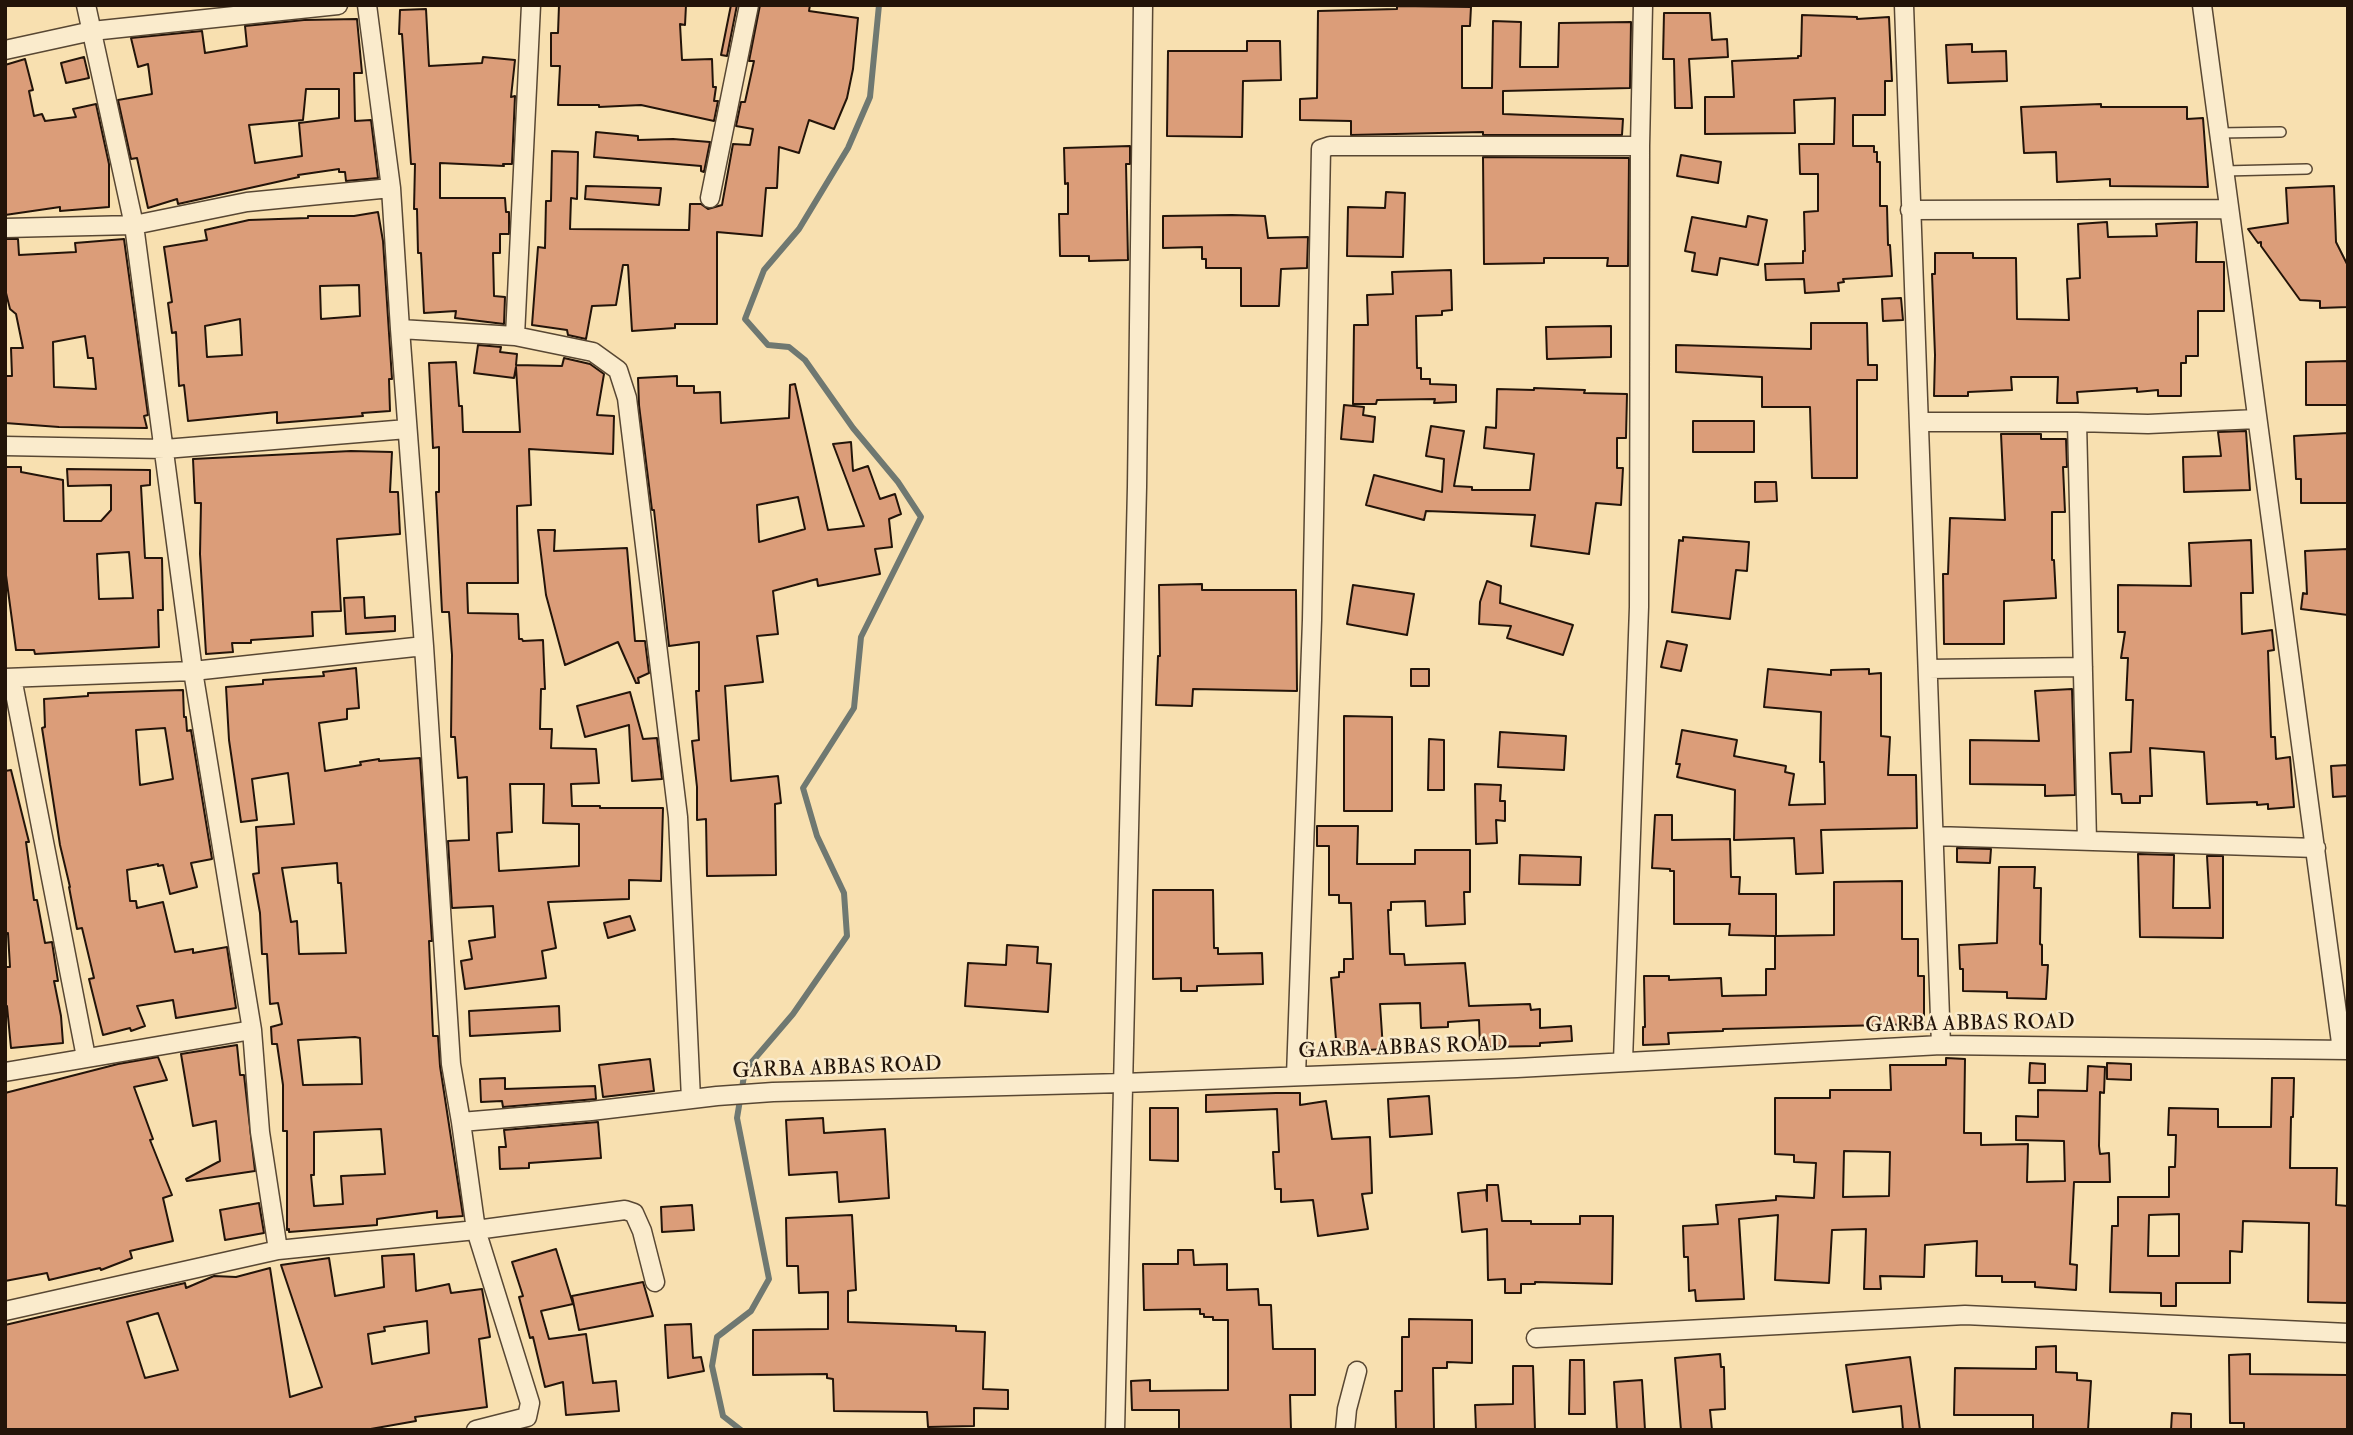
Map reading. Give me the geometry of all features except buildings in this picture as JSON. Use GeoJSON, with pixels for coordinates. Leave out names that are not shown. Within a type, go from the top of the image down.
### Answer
{"type":"FeatureCollection","features":[{"type":"Feature","properties":{"kind":"street"},"geometry":{"type":"LineString","coordinates":[[86,5],[134,225],[193,671],[252,1030],[260,1132],[278,1250]]}},
{"type":"Feature","properties":{"kind":"street"},"geometry":{"type":"LineString","coordinates":[[5,50],[92,31],[338,5]]}},
{"type":"Feature","properties":{"kind":"street"},"geometry":{"type":"LineString","coordinates":[[367,5],[391,188],[451,1064],[476,1230],[530,1403],[527,1417],[476,1430]]}},
{"type":"Feature","properties":{"kind":"street"},"geometry":{"type":"LineString","coordinates":[[514,336],[531,5]]}},
{"type":"Feature","properties":{"kind":"street"},"geometry":{"type":"LineString","coordinates":[[710,198],[749,5]]}},
{"type":"Feature","properties":{"kind":"street"},"geometry":{"type":"LineString","coordinates":[[1115,1430],[1137,487],[1143,5]]}},
{"type":"Feature","properties":{"kind":"street"},"geometry":{"type":"LineString","coordinates":[[1623,1061],[1639,607],[1643,5]]}},
{"type":"Feature","properties":{"kind":"street"},"geometry":{"type":"LineString","coordinates":[[1904,5],[1941,1045]]}},
{"type":"Feature","properties":{"kind":"street"},"geometry":{"type":"LineString","coordinates":[[2202,5],[2345,1050]]}},
{"type":"Feature","properties":{"kind":"street"},"geometry":{"type":"LineString","coordinates":[[1296,1076],[1312,620],[1321,149],[1330,146],[1640,146]]}},
{"type":"Feature","properties":{"kind":"street"},"geometry":{"type":"LineString","coordinates":[[5,228],[134,225],[247,202],[391,188]]}},
{"type":"Feature","properties":{"kind":"street"},"geometry":{"type":"LineString","coordinates":[[1910,210],[2228,209]]}},
{"type":"Feature","properties":{"kind":"street"},"geometry":{"type":"LineString","coordinates":[[400,329],[514,336],[593,352],[618,370],[627,398],[678,817],[691,1099]]}},
{"type":"Feature","properties":{"kind":"street"},"geometry":{"type":"LineString","coordinates":[[1919,422],[2148,424],[2257,419]]}},
{"type":"Feature","properties":{"kind":"street"},"geometry":{"type":"LineString","coordinates":[[2077,422],[2087,841]]}},
{"type":"Feature","properties":{"kind":"street"},"geometry":{"type":"LineString","coordinates":[[5,446],[165,449],[407,429]]}},
{"type":"Feature","properties":{"kind":"street"},"geometry":{"type":"LineString","coordinates":[[86,1057],[9,678],[193,671],[424,646]]}},
{"type":"Feature","properties":{"kind":"street"},"geometry":{"type":"LineString","coordinates":[[1928,669],[2083,667]]}},
{"type":"Feature","properties":{"kind":"street"},"geometry":{"type":"LineString","coordinates":[[1934,835],[2316,848]]}},
{"type":"Feature","properties":{"kind":"street"},"geometry":{"type":"LineString","coordinates":[[5,1072],[252,1030]]}},
{"type":"Feature","properties":{"kind":"street","name":"GARBA ABBAS ROAD"},"geometry":{"type":"LineString","coordinates":[[461,1122],[773,1092],[1123,1083],[1517,1068],[1941,1045],[2345,1050]]}},
{"type":"Feature","properties":{"kind":"street"},"geometry":{"type":"LineString","coordinates":[[5,1311],[278,1250],[476,1230],[625,1210],[634,1213],[642,1231],[655,1282]]}},
{"type":"Feature","properties":{"kind":"street"},"geometry":{"type":"LineString","coordinates":[[1536,1338],[1965,1315],[2348,1333]]}},
{"type":"Feature","properties":{"kind":"street"},"geometry":{"type":"LineString","coordinates":[[1345,1430],[1347,1409],[1357,1371]]}},
{"type":"Feature","properties":{"kind":"lane"},"geometry":{"type":"LineString","coordinates":[[2219,133],[2281,132]]}},
{"type":"Feature","properties":{"kind":"lane"},"geometry":{"type":"LineString","coordinates":[[2224,171],[2307,169]]}},
{"type":"Feature","properties":{"kind":"waterway"},"geometry":{"type":"LineString","coordinates":[[741,1430],[723,1416],[712,1366],[717,1337],[751,1311],[769,1279],[737,1118],[745,1070],[793,1014],[847,936],[844,893],[817,836],[803,788],[854,708],[861,637],[921,517],[898,482],[853,428],[805,360],[789,347],[768,345],[745,319],[764,270],[799,229],[848,148],[870,97],[879,5]]}}]}
